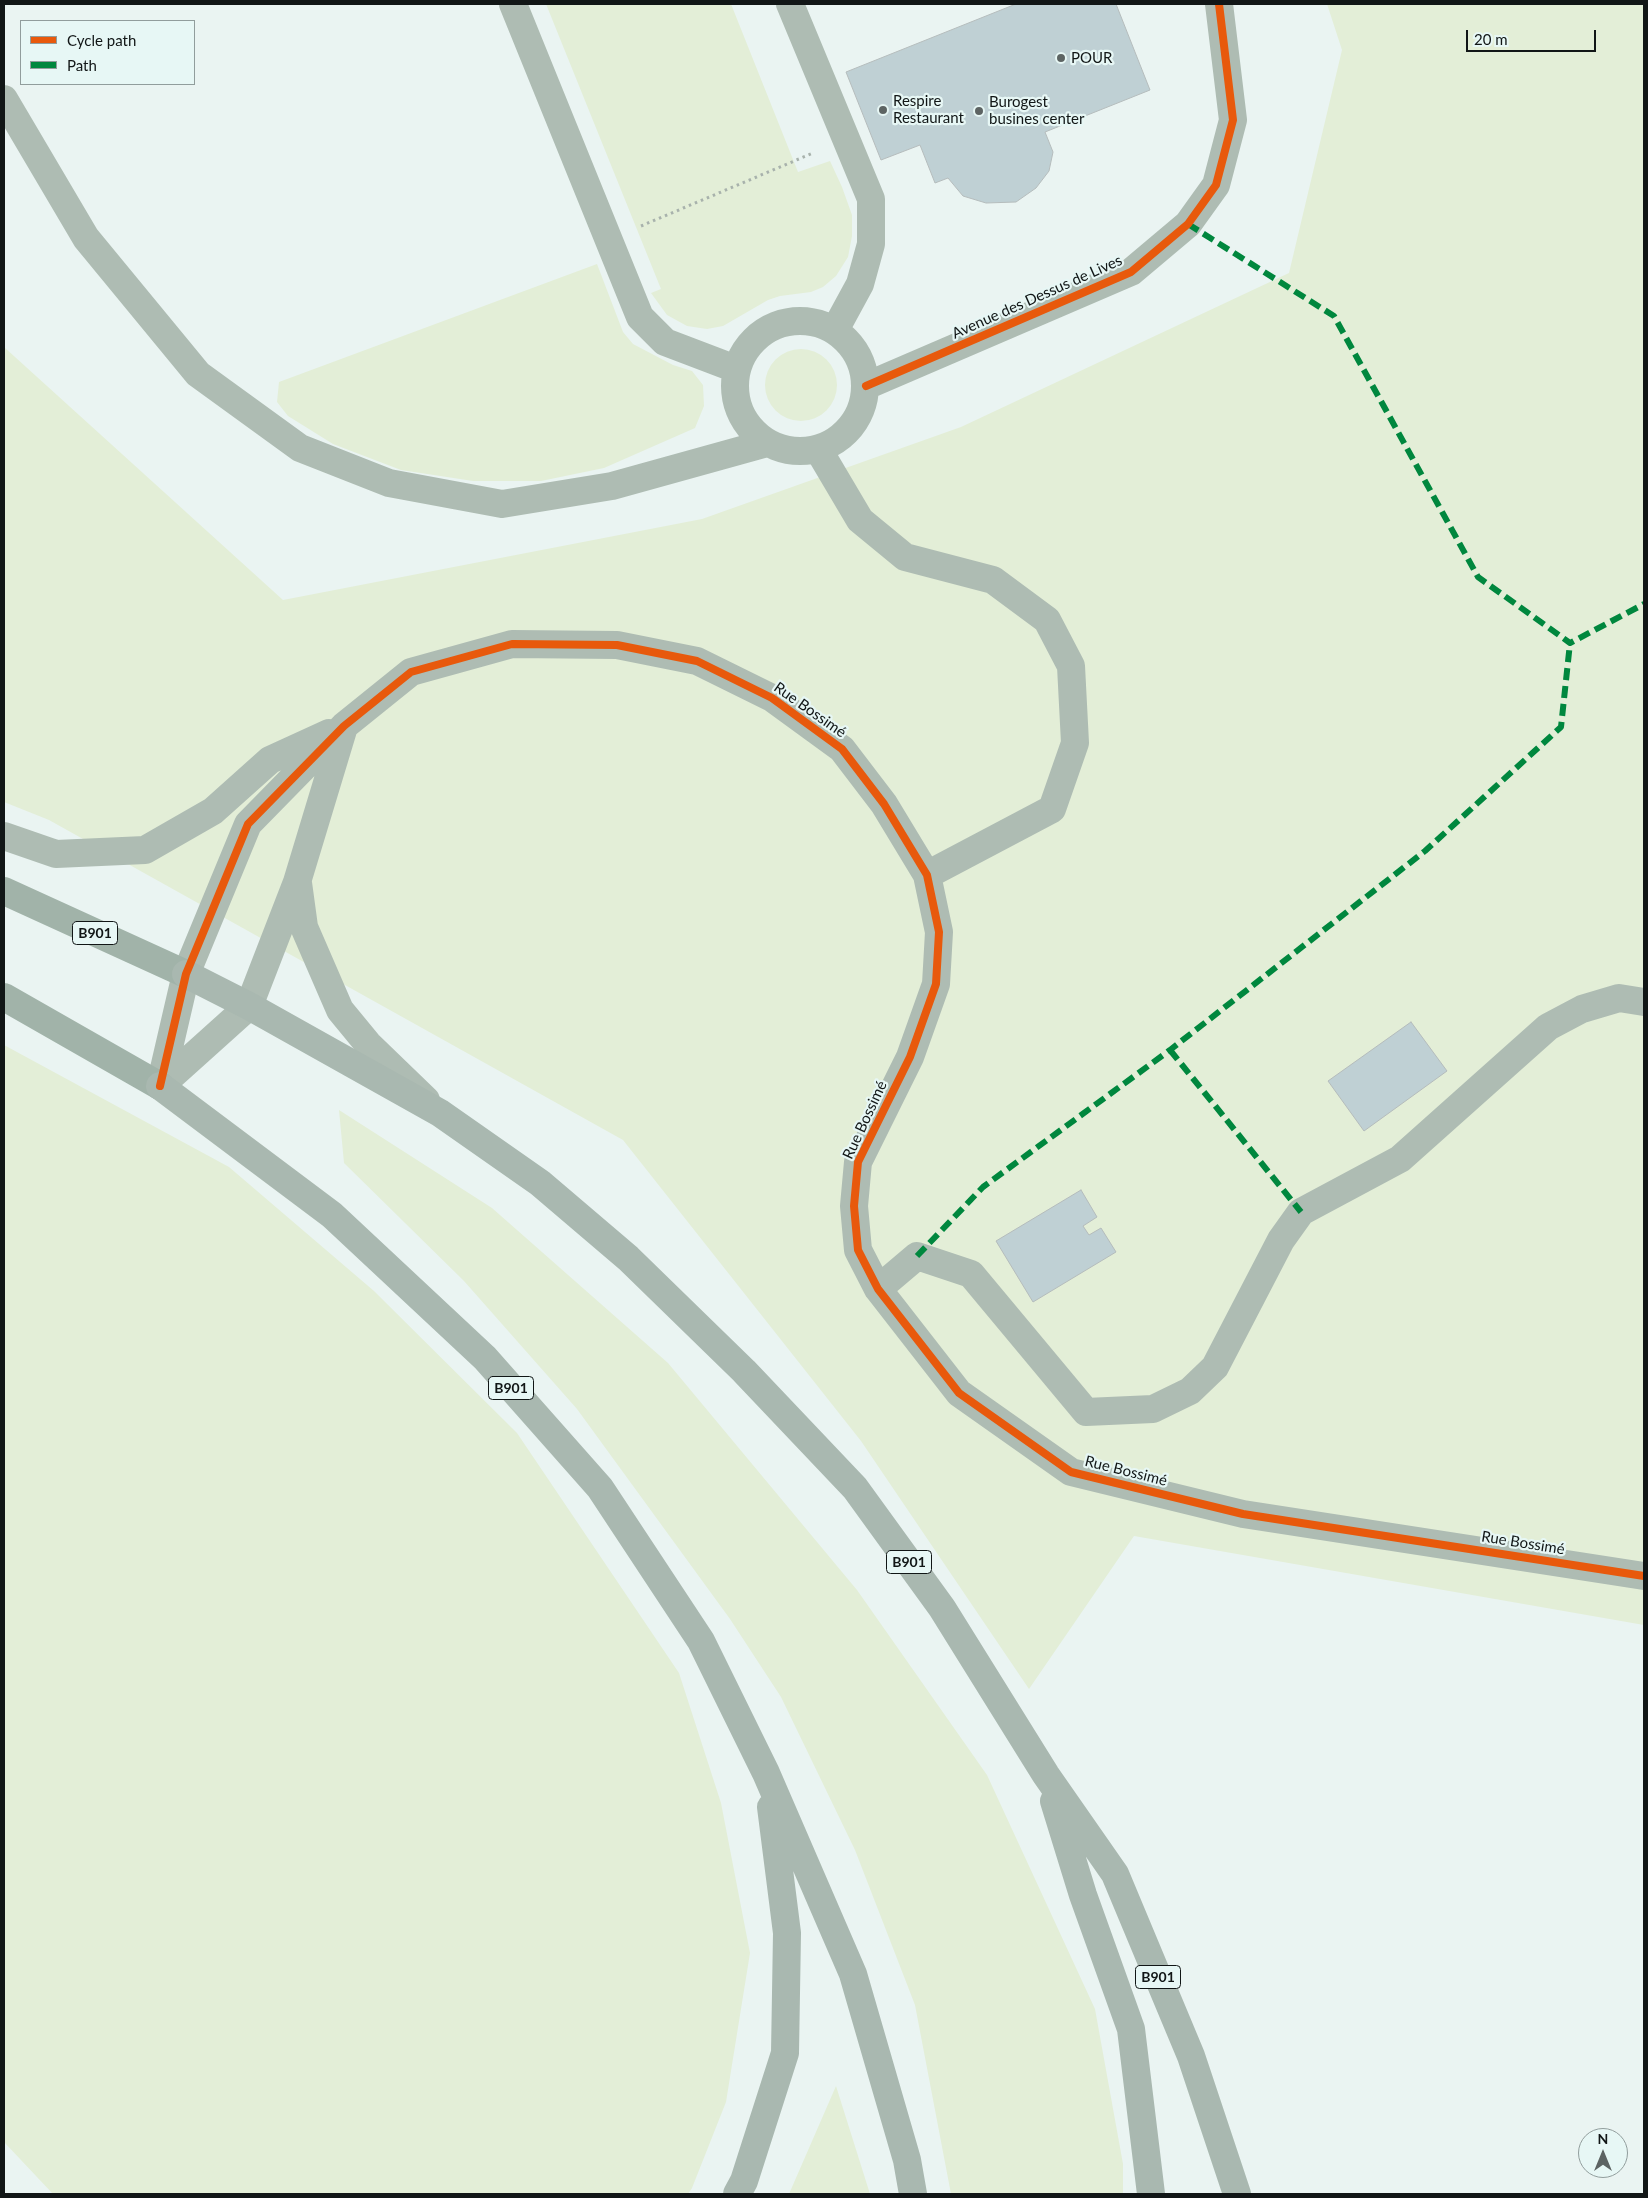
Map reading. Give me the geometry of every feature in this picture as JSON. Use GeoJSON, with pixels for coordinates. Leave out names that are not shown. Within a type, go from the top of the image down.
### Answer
{"type":"FeatureCollection","features":[{"type":"Feature","properties":{"kind":"highway","name":"B901"},"geometry":{"type":"LineString","coordinates":[[186,974],[249,1006],[440,1113],[540,1183],[628,1258],[744,1370],[855,1488],[942,1608],[1046,1776],[1115,1874],[1190,2056],[1237,2194]]}},
{"type":"Feature","properties":{"kind":"highway","name":"B901"},"geometry":{"type":"LineString","coordinates":[[160,1086],[332,1215],[485,1358],[600,1488],[701,1641],[766,1773],[853,1974],[907,2160],[913,2194]]}},
{"type":"Feature","properties":{"kind":"highway","name":"B901"},"geometry":{"type":"LineString","coordinates":[[737,2194],[744,2181],[785,2053],[787,1933],[766,1773]]}},
{"type":"Feature","properties":{"kind":"highway","name":"B901"},"geometry":{"type":"LineString","coordinates":[[1046,1776],[1083,1895],[1131,2029],[1151,2194]]}},
{"type":"Feature","properties":{"kind":"main road","name":"B901"},"geometry":{"type":"LineString","coordinates":[[4,891],[186,974]]}},
{"type":"Feature","properties":{"kind":"main road","name":"B901"},"geometry":{"type":"LineString","coordinates":[[4,997],[160,1086]]}},
{"type":"Feature","properties":{"kind":"street"},"geometry":{"type":"LineString","coordinates":[[513,4],[640,317],[665,342],[736,369]]}},
{"type":"Feature","properties":{"kind":"street"},"geometry":{"type":"LineString","coordinates":[[790,4],[871,199],[871,244],[860,284],[835,330]]}},
{"type":"Feature","properties":{"kind":"street","name":"Avenue des Dessus de Lives"},"geometry":{"type":"LineString","coordinates":[[866,386],[1131,272],[1188,224],[1216,185],[1232,120],[1219,4]]}},
{"type":"Feature","properties":{"kind":"street"},"geometry":{"type":"LineString","coordinates":[[4,99],[86,238],[198,374],[300,448],[389,483],[502,504],[612,486],[767,443]]}},
{"type":"Feature","properties":{"kind":"street"},"geometry":{"type":"LineString","coordinates":[[788,321],[811,321],[835,330],[850,343],[862,363],[866,386],[862,408],[850,428],[833,443],[818,449],[788,451],[767,443],[749,428],[738,408],[734,386],[736,369],[749,343],[767,329],[788,321]]}},
{"type":"Feature","properties":{"kind":"street"},"geometry":{"type":"LineString","coordinates":[[818,449],[860,520],[905,557],[993,580],[1046,620],[1071,666],[1075,743],[1052,810],[927,874]]}},
{"type":"Feature","properties":{"kind":"street","name":"Rue Bossimé"},"geometry":{"type":"LineString","coordinates":[[344,726],[411,672],[512,644],[617,645],[697,660],[772,698],[842,749],[884,804],[927,874],[939,932],[936,984],[910,1057],[858,1162],[854,1206],[858,1250],[878,1289],[959,1393],[1070,1472],[1243,1514],[1644,1576]]}},
{"type":"Feature","properties":{"kind":"street"},"geometry":{"type":"LineString","coordinates":[[4,836],[56,854],[145,850],[213,811],[270,760],[344,726]]}},
{"type":"Feature","properties":{"kind":"street"},"geometry":{"type":"LineString","coordinates":[[160,1086],[249,1006],[297,882],[344,726]]}},
{"type":"Feature","properties":{"kind":"street"},"geometry":{"type":"LineString","coordinates":[[160,1086],[186,974],[248,824],[344,726]]}},
{"type":"Feature","properties":{"kind":"street"},"geometry":{"type":"LineString","coordinates":[[297,882],[304,927],[340,1010],[368,1044],[440,1113]]}},
{"type":"Feature","properties":{"kind":"street"},"geometry":{"type":"LineString","coordinates":[[878,1289],[917,1256],[971,1274],[1086,1412],[1153,1409],[1190,1391],[1214,1367],[1281,1240],[1301,1212],[1400,1159],[1548,1027],[1582,1009],[1619,998],[1644,1002]]}},
{"type":"Feature","properties":{"kind":"path"},"geometry":{"type":"LineString","coordinates":[[608,240],[785,165]]}},
{"type":"Feature","properties":{"kind":"green space"},"geometry":{"type":"Polygon","coordinates":[[[546,4],[731,4],[798,172],[830,161],[842,187],[852,215],[852,236],[848,257],[836,276],[823,287],[811,292],[780,296],[768,300],[723,326],[707,329],[687,326],[667,315],[651,293],[661,289],[546,4]]]}},
{"type":"Feature","properties":{"kind":"green space"},"geometry":{"type":"Polygon","coordinates":[[[1327,4],[1644,4],[1644,1625],[1134,1536],[1029,1689],[861,1441],[623,1140],[49,820],[4,802],[4,347],[283,600],[702,519],[961,427],[1289,273],[1342,50],[1327,4]]]}},
{"type":"Feature","properties":{"kind":"green space"},"geometry":{"type":"Polygon","coordinates":[[[597,264],[623,332],[633,344],[673,365],[692,371],[703,385],[704,406],[695,428],[604,468],[541,481],[473,481],[401,470],[333,444],[288,416],[277,402],[279,382],[597,264]]]}},
{"type":"Feature","properties":{"kind":"green space"},"geometry":{"type":"Polygon","coordinates":[[[808,349],[827,359],[835,371],[837,385],[835,399],[827,411],[815,419],[794,421],[775,411],[767,399],[765,378],[775,359],[787,351],[808,349]]]}},
{"type":"Feature","properties":{"kind":"green space"},"geometry":{"type":"Polygon","coordinates":[[[4,1045],[229,1167],[374,1291],[517,1433],[679,1673],[721,1803],[750,1953],[726,2102],[688,2194],[53,2194],[4,2142],[4,1045]]]}},
{"type":"Feature","properties":{"kind":"green space"},"geometry":{"type":"Polygon","coordinates":[[[339,1110],[492,1208],[668,1363],[857,1590],[987,1775],[1095,2009],[1123,2164],[1123,2194],[951,2194],[915,2005],[855,1850],[781,1697],[730,1619],[577,1409],[464,1281],[344,1163],[339,1110]]]}},
{"type":"Feature","properties":{"kind":"green space"},"geometry":{"type":"Polygon","coordinates":[[[836,2086],[870,2194],[789,2194],[836,2086]]]}},
{"type":"Feature","properties":{"kind":"building","name":"Burogest busines center"},"geometry":{"type":"Polygon","coordinates":[[[1016,4],[1116,4],[1150,90],[1045,132],[1053,152],[1049,171],[1036,188],[1016,202],[986,203],[963,196],[948,178],[935,183],[920,145],[881,160],[846,72],[1016,4]]]}},
{"type":"Feature","properties":{"kind":"building"},"geometry":{"type":"Polygon","coordinates":[[[1411,1022],[1447,1071],[1364,1131],[1328,1081],[1411,1022]]]}},
{"type":"Feature","properties":{"kind":"building"},"geometry":{"type":"Polygon","coordinates":[[[1081,1190],[1097,1217],[1083,1226],[1089,1235],[1101,1228],[1116,1252],[1033,1302],[996,1241],[1081,1190]]]}},
{"type":"Feature","properties":{"kind":"marked path"},"geometry":{"type":"LineString","coordinates":[[1188,224],[1334,316],[1478,577],[1570,643],[1644,604]]}},
{"type":"Feature","properties":{"kind":"marked path"},"geometry":{"type":"LineString","coordinates":[[917,1256],[983,1187],[1170,1050],[1425,851],[1561,727],[1570,643]]}},
{"type":"Feature","properties":{"kind":"marked path"},"geometry":{"type":"LineString","coordinates":[[1170,1050],[1301,1212]]}},
{"type":"Feature","properties":{"kind":"cycle path"},"geometry":{"type":"LineString","coordinates":[[866,386],[1131,272],[1188,224],[1216,185],[1233,120],[1219,4]]}},
{"type":"Feature","properties":{"kind":"cycle path"},"geometry":{"type":"LineString","coordinates":[[160,1086],[186,974],[248,824],[344,726],[411,672],[512,644],[617,645],[697,661],[772,698],[842,749],[884,804],[927,875],[939,932],[936,984],[910,1057],[858,1162],[854,1206],[858,1250],[878,1289],[959,1393],[1071,1472],[1243,1514],[1644,1576]]}},
{"type":"Feature","properties":{"kind":"place","name":"POUR"},"geometry":{"type":"Point","coordinates":[1061,58]}},
{"type":"Feature","properties":{"kind":"place","name":"Respire Restaurant"},"geometry":{"type":"Point","coordinates":[883,110]}},
{"type":"Feature","properties":{"kind":"place","name":"Burogest busines center"},"geometry":{"type":"Point","coordinates":[979,111]}}]}
